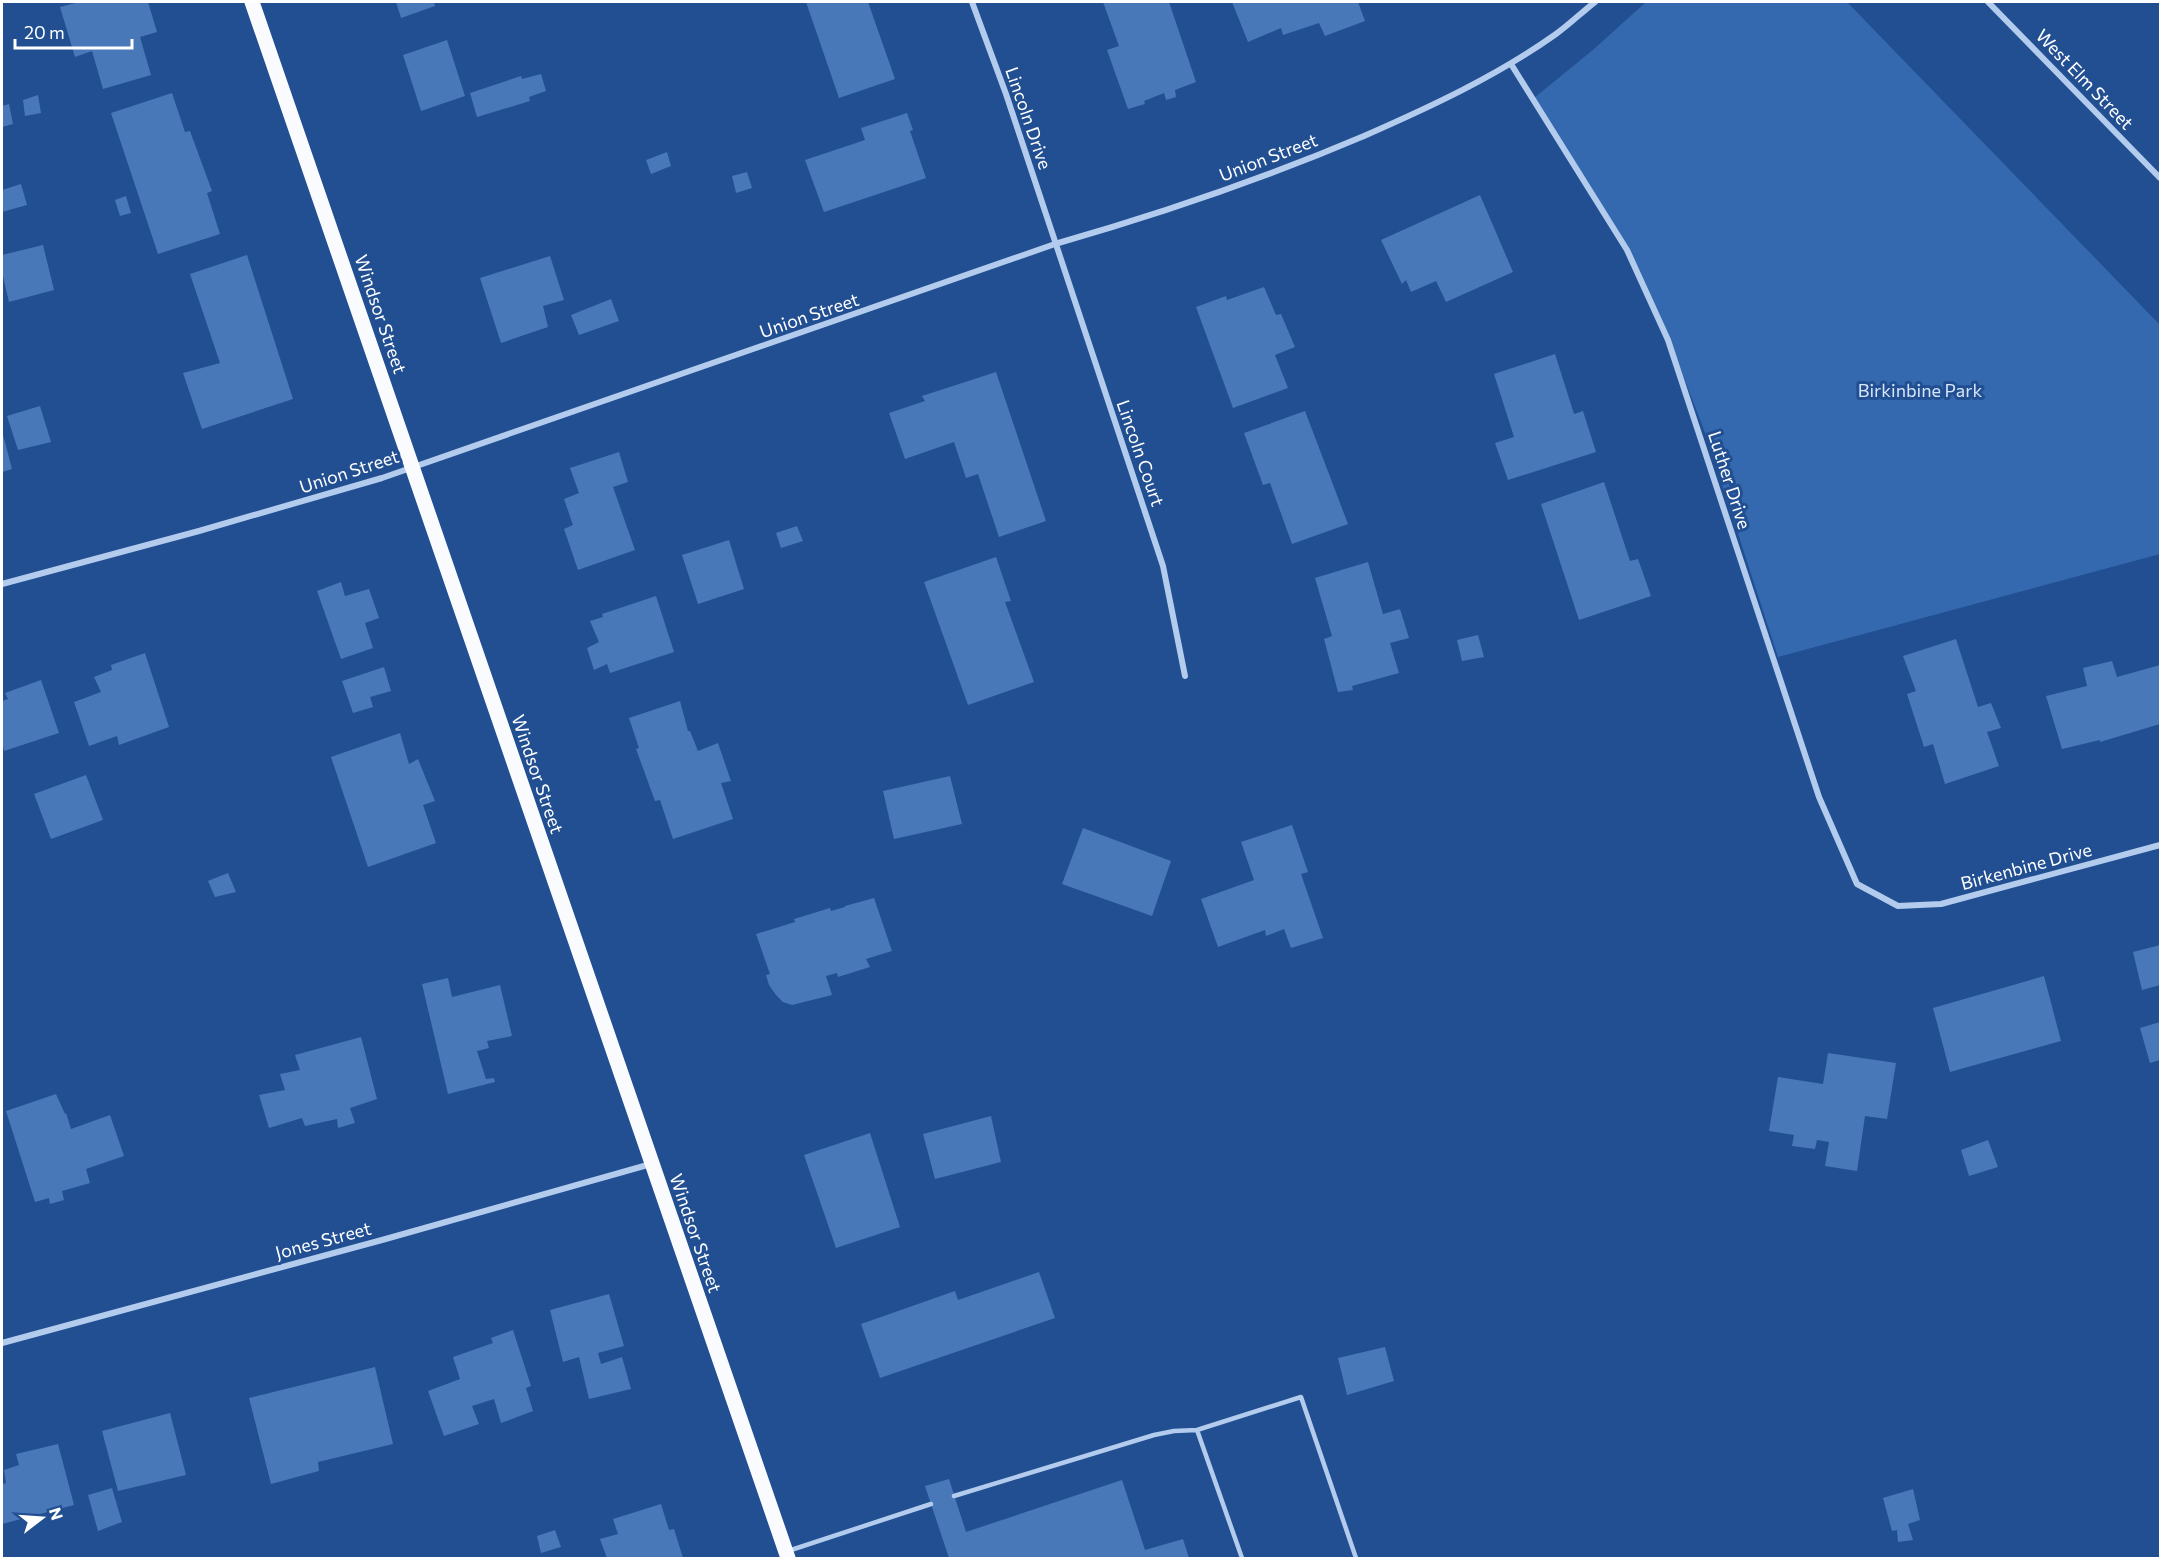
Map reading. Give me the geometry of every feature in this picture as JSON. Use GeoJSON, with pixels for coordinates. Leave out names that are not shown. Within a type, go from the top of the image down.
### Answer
{"type":"FeatureCollection","features":[{"type":"Feature","properties":{"kind":"main road","name":"Windsor Street"},"geometry":{"type":"LineString","coordinates":[[252,2],[787,1555]]}},
{"type":"Feature","properties":{"kind":"street","name":"Lincoln Drive"},"geometry":{"type":"LineString","coordinates":[[972,2],[1006,94],[1055,244]]}},
{"type":"Feature","properties":{"kind":"street","name":"Union Street"},"geometry":{"type":"LineString","coordinates":[[2,584],[200,531],[375,480],[1055,244],[1144,219],[1305,161],[1427,108],[1511,64],[1558,33],[1595,2]]}},
{"type":"Feature","properties":{"kind":"street","name":"West Elm Street"},"geometry":{"type":"LineString","coordinates":[[1988,2],[2160,178]]}},
{"type":"Feature","properties":{"kind":"street","name":"Luther Drive"},"geometry":{"type":"LineString","coordinates":[[1511,64],[1627,250],[1668,340],[1819,797],[1857,884],[1898,906]]}},
{"type":"Feature","properties":{"kind":"street","name":"Lincoln Court"},"geometry":{"type":"LineString","coordinates":[[1055,244],[1163,566],[1185,676]]}},
{"type":"Feature","properties":{"kind":"street","name":"Birkenbine Drive"},"geometry":{"type":"LineString","coordinates":[[1898,906],[1941,904],[2160,845]]}},
{"type":"Feature","properties":{"kind":"street","name":"Jones Street"},"geometry":{"type":"LineString","coordinates":[[2,1343],[651,1164]]}},
{"type":"Feature","properties":{"kind":"lane"},"geometry":{"type":"LineString","coordinates":[[954,1496],[1154,1435],[1197,1430],[1302,1397],[1356,1558]]}},
{"type":"Feature","properties":{"kind":"lane"},"geometry":{"type":"LineString","coordinates":[[1197,1430],[1242,1558]]}},
{"type":"Feature","properties":{"kind":"lane"},"geometry":{"type":"LineString","coordinates":[[787,1555],[931,1504]]}},
{"type":"Feature","properties":{"kind":"green space","name":"Birkinbine Park"},"geometry":{"type":"Polygon","coordinates":[[[1646,2],[1847,2],[2160,325],[2160,554],[1778,657],[1706,435],[1666,331],[1619,234],[1534,98],[1594,49],[1646,2]]]}},
{"type":"Feature","properties":{"kind":"building"},"geometry":{"type":"Polygon","coordinates":[[[79,2],[148,2],[157,32],[140,37],[151,75],[103,89],[92,51],[75,57],[60,7],[79,2]]]}},
{"type":"Feature","properties":{"kind":"building"},"geometry":{"type":"Polygon","coordinates":[[[396,2],[434,2],[435,6],[401,18],[396,2]]]}},
{"type":"Feature","properties":{"kind":"building"},"geometry":{"type":"Polygon","coordinates":[[[806,2],[868,2],[895,79],[839,98],[806,2]]]}},
{"type":"Feature","properties":{"kind":"building"},"geometry":{"type":"Polygon","coordinates":[[[1103,2],[1169,2],[1196,82],[1175,90],[1176,97],[1166,100],[1164,93],[1144,101],[1145,104],[1128,109],[1107,50],[1119,46],[1103,2]]]}},
{"type":"Feature","properties":{"kind":"building"},"geometry":{"type":"Polygon","coordinates":[[[1232,2],[1358,2],[1365,21],[1325,36],[1319,23],[1283,35],[1281,28],[1248,42],[1232,2]]]}},
{"type":"Feature","properties":{"kind":"building"},"geometry":{"type":"Polygon","coordinates":[[[447,40],[465,96],[421,111],[403,55],[447,40]]]}},
{"type":"Feature","properties":{"kind":"building"},"geometry":{"type":"Polygon","coordinates":[[[541,74],[546,91],[529,97],[530,101],[477,117],[470,93],[521,76],[522,79],[541,74]]]}},
{"type":"Feature","properties":{"kind":"building"},"geometry":{"type":"Polygon","coordinates":[[[172,93],[185,132],[190,131],[212,191],[207,193],[220,234],[158,254],[111,113],[172,93]]]}},
{"type":"Feature","properties":{"kind":"building"},"geometry":{"type":"Polygon","coordinates":[[[38,95],[41,113],[25,116],[23,100],[38,95]]]}},
{"type":"Feature","properties":{"kind":"building"},"geometry":{"type":"Polygon","coordinates":[[[9,104],[13,124],[2,127],[2,106],[9,104]]]}},
{"type":"Feature","properties":{"kind":"building"},"geometry":{"type":"Polygon","coordinates":[[[907,113],[913,130],[910,131],[926,178],[824,212],[805,160],[865,140],[861,128],[907,113]]]}},
{"type":"Feature","properties":{"kind":"building"},"geometry":{"type":"Polygon","coordinates":[[[667,152],[671,166],[651,174],[646,160],[667,152]]]}},
{"type":"Feature","properties":{"kind":"building"},"geometry":{"type":"Polygon","coordinates":[[[747,172],[752,188],[736,193],[732,176],[747,172]]]}},
{"type":"Feature","properties":{"kind":"building"},"geometry":{"type":"Polygon","coordinates":[[[21,184],[27,205],[2,212],[2,190],[21,184]]]}},
{"type":"Feature","properties":{"kind":"building"},"geometry":{"type":"Polygon","coordinates":[[[1480,195],[1513,272],[1446,302],[1436,281],[1411,292],[1406,280],[1402,284],[1381,240],[1480,195]]]}},
{"type":"Feature","properties":{"kind":"building"},"geometry":{"type":"Polygon","coordinates":[[[126,196],[131,213],[120,216],[115,200],[126,196]]]}},
{"type":"Feature","properties":{"kind":"building"},"geometry":{"type":"Polygon","coordinates":[[[43,245],[54,290],[9,302],[2,272],[2,255],[43,245]]]}},
{"type":"Feature","properties":{"kind":"building"},"geometry":{"type":"Polygon","coordinates":[[[247,255],[293,399],[202,429],[183,373],[220,363],[190,274],[247,255]]]}},
{"type":"Feature","properties":{"kind":"building"},"geometry":{"type":"Polygon","coordinates":[[[550,256],[564,300],[543,306],[548,327],[501,343],[480,278],[550,256]]]}},
{"type":"Feature","properties":{"kind":"building"},"geometry":{"type":"Polygon","coordinates":[[[1264,287],[1276,315],[1281,314],[1295,347],[1275,355],[1288,388],[1233,408],[1196,307],[1226,296],[1227,300],[1264,287]]]}},
{"type":"Feature","properties":{"kind":"building"},"geometry":{"type":"Polygon","coordinates":[[[611,299],[619,321],[579,335],[571,315],[611,299]]]}},
{"type":"Feature","properties":{"kind":"building"},"geometry":{"type":"Polygon","coordinates":[[[1555,354],[1574,414],[1583,411],[1596,452],[1508,480],[1495,443],[1514,437],[1494,374],[1555,354]]]}},
{"type":"Feature","properties":{"kind":"building"},"geometry":{"type":"Polygon","coordinates":[[[996,372],[1046,521],[999,537],[978,474],[966,478],[954,442],[905,459],[889,413],[925,401],[922,396],[996,372]]]}},
{"type":"Feature","properties":{"kind":"building"},"geometry":{"type":"Polygon","coordinates":[[[40,406],[51,442],[18,450],[7,416],[40,406]]]}},
{"type":"Feature","properties":{"kind":"building"},"geometry":{"type":"Polygon","coordinates":[[[1305,411],[1348,524],[1292,544],[1270,483],[1263,485],[1244,433],[1305,411]]]}},
{"type":"Feature","properties":{"kind":"building"},"geometry":{"type":"Polygon","coordinates":[[[2,431],[12,469],[2,472],[2,431]]]}},
{"type":"Feature","properties":{"kind":"building"},"geometry":{"type":"Polygon","coordinates":[[[619,452],[628,482],[613,487],[635,550],[578,570],[564,529],[573,525],[564,499],[579,493],[570,468],[619,452]]]}},
{"type":"Feature","properties":{"kind":"building"},"geometry":{"type":"Polygon","coordinates":[[[1604,482],[1630,561],[1638,559],[1651,596],[1579,620],[1541,504],[1604,482]]]}},
{"type":"Feature","properties":{"kind":"building"},"geometry":{"type":"Polygon","coordinates":[[[797,526],[803,541],[781,548],[776,533],[797,526]]]}},
{"type":"Feature","properties":{"kind":"building"},"geometry":{"type":"Polygon","coordinates":[[[729,540],[744,589],[698,604],[682,555],[729,540]]]}},
{"type":"Feature","properties":{"kind":"building"},"geometry":{"type":"Polygon","coordinates":[[[996,557],[1011,601],[1005,602],[1034,682],[968,705],[924,582],[996,557]]]}},
{"type":"Feature","properties":{"kind":"building"},"geometry":{"type":"Polygon","coordinates":[[[1368,562],[1383,614],[1400,609],[1409,638],[1390,643],[1399,673],[1352,686],[1353,690],[1338,692],[1324,639],[1332,636],[1315,578],[1368,562]]]}},
{"type":"Feature","properties":{"kind":"building"},"geometry":{"type":"Polygon","coordinates":[[[341,582],[345,596],[369,589],[379,618],[365,623],[373,648],[341,659],[317,591],[341,582]]]}},
{"type":"Feature","properties":{"kind":"building"},"geometry":{"type":"Polygon","coordinates":[[[656,596],[674,652],[610,673],[607,664],[594,670],[587,648],[599,642],[590,621],[603,617],[602,614],[656,596]]]}},
{"type":"Feature","properties":{"kind":"building"},"geometry":{"type":"Polygon","coordinates":[[[1478,635],[1484,657],[1462,661],[1457,640],[1478,635]]]}},
{"type":"Feature","properties":{"kind":"building"},"geometry":{"type":"Polygon","coordinates":[[[1956,639],[1978,707],[1991,703],[2001,728],[1987,732],[1999,766],[1945,784],[1933,744],[1924,747],[1907,694],[1916,691],[1903,656],[1956,639]]]}},
{"type":"Feature","properties":{"kind":"building"},"geometry":{"type":"Polygon","coordinates":[[[145,653],[169,727],[119,745],[117,736],[89,746],[74,702],[101,692],[94,677],[112,670],[111,665],[145,653]]]}},
{"type":"Feature","properties":{"kind":"building"},"geometry":{"type":"Polygon","coordinates":[[[2112,661],[2117,677],[2160,665],[2160,724],[2100,742],[2100,740],[2062,749],[2046,696],[2087,686],[2083,668],[2112,661]]]}},
{"type":"Feature","properties":{"kind":"building"},"geometry":{"type":"Polygon","coordinates":[[[384,667],[391,691],[370,697],[373,707],[353,713],[342,681],[384,667]]]}},
{"type":"Feature","properties":{"kind":"building"},"geometry":{"type":"Polygon","coordinates":[[[41,680],[59,733],[4,751],[2,701],[8,699],[5,693],[41,680]]]}},
{"type":"Feature","properties":{"kind":"building"},"geometry":{"type":"Polygon","coordinates":[[[680,701],[688,731],[698,751],[718,743],[731,781],[721,783],[733,819],[673,839],[660,800],[655,801],[636,749],[639,748],[629,718],[680,701]]]}},
{"type":"Feature","properties":{"kind":"building"},"geometry":{"type":"Polygon","coordinates":[[[400,733],[409,764],[418,759],[435,801],[423,805],[436,843],[368,867],[331,757],[400,733]]]}},
{"type":"Feature","properties":{"kind":"building"},"geometry":{"type":"Polygon","coordinates":[[[86,775],[103,820],[51,839],[34,794],[86,775]]]}},
{"type":"Feature","properties":{"kind":"building"},"geometry":{"type":"Polygon","coordinates":[[[950,776],[962,824],[894,839],[883,791],[950,776]]]}},
{"type":"Feature","properties":{"kind":"building"},"geometry":{"type":"Polygon","coordinates":[[[1292,825],[1308,872],[1301,874],[1323,938],[1291,948],[1284,929],[1266,936],[1265,930],[1218,947],[1201,899],[1254,880],[1241,842],[1292,825]]]}},
{"type":"Feature","properties":{"kind":"building"},"geometry":{"type":"Polygon","coordinates":[[[1083,828],[1171,861],[1152,916],[1062,884],[1083,828]]]}},
{"type":"Feature","properties":{"kind":"building"},"geometry":{"type":"Polygon","coordinates":[[[228,873],[236,892],[215,897],[208,881],[228,873]]]}},
{"type":"Feature","properties":{"kind":"building"},"geometry":{"type":"Polygon","coordinates":[[[874,898],[892,951],[866,959],[870,967],[838,977],[837,973],[826,976],[832,995],[792,1005],[783,1002],[769,985],[766,975],[770,974],[756,934],[830,908],[831,911],[874,898]]]}},
{"type":"Feature","properties":{"kind":"building"},"geometry":{"type":"Polygon","coordinates":[[[2160,945],[2160,985],[2142,990],[2133,952],[2160,945]]]}},
{"type":"Feature","properties":{"kind":"building"},"geometry":{"type":"Polygon","coordinates":[[[2044,976],[2061,1041],[1950,1072],[1933,1008],[2044,976]]]}},
{"type":"Feature","properties":{"kind":"building"},"geometry":{"type":"Polygon","coordinates":[[[448,978],[452,997],[500,985],[512,1036],[487,1041],[489,1048],[477,1051],[486,1079],[494,1078],[495,1082],[448,1094],[422,984],[448,978]]]}},
{"type":"Feature","properties":{"kind":"building"},"geometry":{"type":"Polygon","coordinates":[[[2160,1022],[2160,1060],[2150,1063],[2140,1028],[2160,1022]]]}},
{"type":"Feature","properties":{"kind":"building"},"geometry":{"type":"Polygon","coordinates":[[[361,1037],[377,1099],[350,1108],[355,1123],[338,1128],[337,1119],[305,1126],[302,1118],[269,1128],[259,1095],[285,1090],[280,1074],[300,1070],[295,1055],[361,1037]]]}},
{"type":"Feature","properties":{"kind":"building"},"geometry":{"type":"Polygon","coordinates":[[[1828,1053],[1896,1063],[1887,1119],[1865,1116],[1857,1171],[1825,1166],[1829,1142],[1817,1140],[1815,1149],[1792,1146],[1794,1135],[1769,1131],[1778,1077],[1823,1084],[1828,1053]]]}},
{"type":"Feature","properties":{"kind":"building"},"geometry":{"type":"Polygon","coordinates":[[[56,1094],[71,1129],[110,1115],[124,1156],[86,1169],[90,1183],[62,1191],[64,1200],[50,1204],[49,1198],[35,1202],[6,1111],[56,1094]]]}},
{"type":"Feature","properties":{"kind":"building"},"geometry":{"type":"Polygon","coordinates":[[[991,1116],[1001,1162],[935,1179],[923,1134],[991,1116]]]}},
{"type":"Feature","properties":{"kind":"building"},"geometry":{"type":"Polygon","coordinates":[[[870,1133],[900,1227],[836,1248],[804,1155],[870,1133]]]}},
{"type":"Feature","properties":{"kind":"building"},"geometry":{"type":"Polygon","coordinates":[[[1988,1140],[1998,1167],[1969,1176],[1961,1150],[1988,1140]]]}},
{"type":"Feature","properties":{"kind":"building"},"geometry":{"type":"Polygon","coordinates":[[[1039,1272],[1055,1318],[880,1378],[861,1324],[955,1291],[958,1300],[1039,1272]]]}},
{"type":"Feature","properties":{"kind":"building"},"geometry":{"type":"Polygon","coordinates":[[[609,1294],[624,1346],[598,1353],[601,1364],[622,1357],[631,1389],[589,1399],[579,1357],[563,1362],[550,1310],[609,1294]]]}},
{"type":"Feature","properties":{"kind":"building"},"geometry":{"type":"Polygon","coordinates":[[[513,1330],[531,1386],[526,1388],[533,1411],[501,1423],[494,1399],[472,1406],[479,1424],[444,1436],[428,1391],[460,1379],[453,1357],[493,1343],[491,1338],[513,1330]]]}},
{"type":"Feature","properties":{"kind":"building"},"geometry":{"type":"Polygon","coordinates":[[[1385,1347],[1394,1381],[1347,1395],[1338,1358],[1385,1347]]]}},
{"type":"Feature","properties":{"kind":"building"},"geometry":{"type":"Polygon","coordinates":[[[375,1367],[393,1444],[318,1462],[319,1471],[271,1484],[249,1398],[375,1367]]]}},
{"type":"Feature","properties":{"kind":"building"},"geometry":{"type":"Polygon","coordinates":[[[170,1413],[186,1475],[118,1491],[102,1431],[170,1413]]]}},
{"type":"Feature","properties":{"kind":"building"},"geometry":{"type":"Polygon","coordinates":[[[58,1444],[74,1505],[2,1524],[2,1484],[6,1483],[4,1470],[19,1465],[16,1454],[58,1444]]]}},
{"type":"Feature","properties":{"kind":"building"},"geometry":{"type":"Polygon","coordinates":[[[949,1479],[966,1532],[1122,1480],[1145,1550],[1183,1539],[1189,1558],[949,1558],[925,1486],[949,1479]]]}},
{"type":"Feature","properties":{"kind":"building"},"geometry":{"type":"Polygon","coordinates":[[[112,1488],[122,1522],[98,1531],[88,1495],[112,1488]]]}},
{"type":"Feature","properties":{"kind":"building"},"geometry":{"type":"Polygon","coordinates":[[[1913,1489],[1920,1520],[1908,1524],[1913,1540],[1898,1542],[1897,1530],[1892,1531],[1883,1498],[1913,1489]]]}},
{"type":"Feature","properties":{"kind":"building"},"geometry":{"type":"Polygon","coordinates":[[[661,1504],[669,1530],[674,1529],[683,1558],[607,1558],[600,1539],[618,1534],[613,1519],[661,1504]]]}},
{"type":"Feature","properties":{"kind":"building"},"geometry":{"type":"Polygon","coordinates":[[[555,1530],[561,1547],[541,1553],[537,1536],[555,1530]]]}}]}
